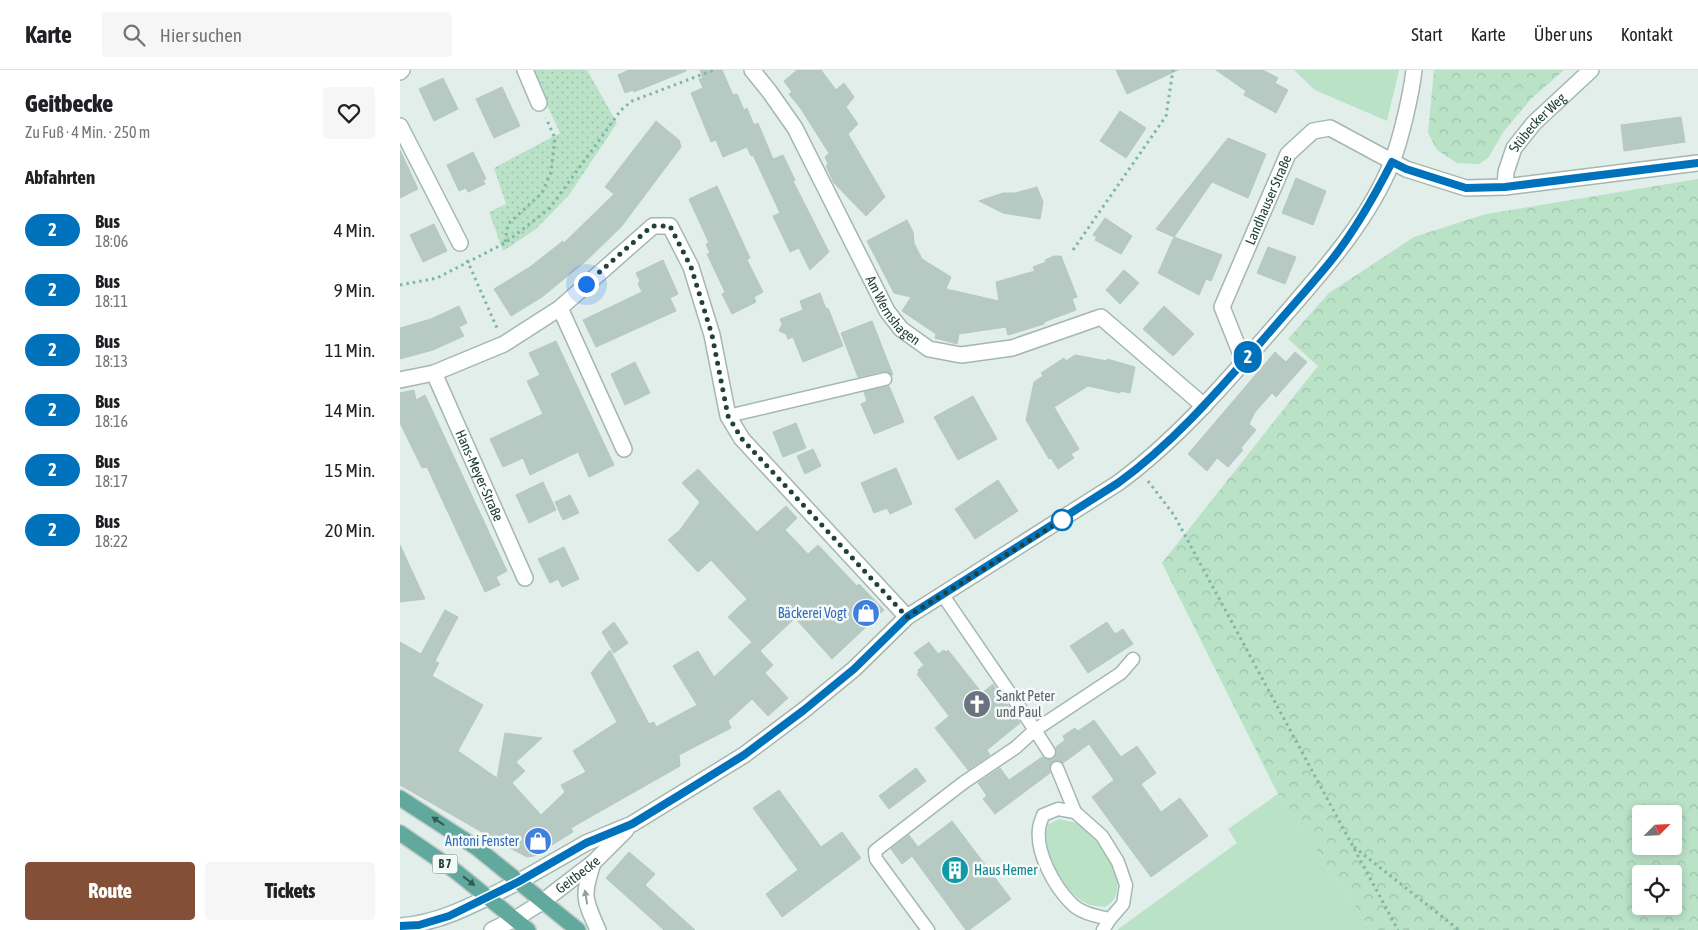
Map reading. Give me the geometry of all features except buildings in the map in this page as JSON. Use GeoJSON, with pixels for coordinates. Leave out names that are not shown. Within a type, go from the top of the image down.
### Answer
{"type":"FeatureCollection","features":[{"type":"Feature","properties":{"kind":"main road","name":"B 7"},"geometry":{"type":"LineString","coordinates":[[400,798],[477,848],[578,930]]}},
{"type":"Feature","properties":{"kind":"main road","name":"B 7"},"geometry":{"type":"LineString","coordinates":[[400,833],[454,870],[528,930]]}},
{"type":"Feature","properties":{"kind":"street"},"geometry":{"type":"LineString","coordinates":[[526,70],[539,103]]}},
{"type":"Feature","properties":{"kind":"street","name":"Am Wernshagen"},"geometry":{"type":"LineString","coordinates":[[752,70],[795,128],[887,311],[901,330],[929,349],[961,356],[1012,348],[1101,317],[1204,406]]}},
{"type":"Feature","properties":{"kind":"street"},"geometry":{"type":"LineString","coordinates":[[1392,162],[1414,70]]}},
{"type":"Feature","properties":{"kind":"street","name":"Stübecker Weg"},"geometry":{"type":"LineString","coordinates":[[1505,187],[1506,172],[1514,148],[1534,123],[1591,70]]}},
{"type":"Feature","properties":{"kind":"street"},"geometry":{"type":"LineString","coordinates":[[400,126],[460,243]]}},
{"type":"Feature","properties":{"kind":"street","name":"Landhauser Straße"},"geometry":{"type":"LineString","coordinates":[[1244,362],[1222,307],[1288,154],[1313,131],[1330,128],[1406,169],[1466,188],[1505,187],[1698,162]]}},
{"type":"Feature","properties":{"kind":"street","name":"Geitbecke"},"geometry":{"type":"LineString","coordinates":[[400,926],[419,925],[449,916],[488,897],[586,843],[632,824],[744,755],[804,710],[854,669],[907,617],[1062,520],[1139,468],[1204,406],[1331,261],[1366,210],[1392,162]]}},
{"type":"Feature","properties":{"kind":"street"},"geometry":{"type":"LineString","coordinates":[[400,380],[434,373],[504,344],[560,308],[652,226],[670,226],[691,267],[712,335],[728,416],[742,439],[907,617]]}},
{"type":"Feature","properties":{"kind":"street"},"geometry":{"type":"LineString","coordinates":[[560,308],[624,449]]}},
{"type":"Feature","properties":{"kind":"street","name":"Hans-Meyer-Straße"},"geometry":{"type":"LineString","coordinates":[[434,373],[525,578]]}},
{"type":"Feature","properties":{"kind":"street","name":"Geitbecke"},"geometry":{"type":"LineString","coordinates":[[492,930],[515,919],[542,902],[593,863],[632,824]]}},
{"type":"Feature","properties":{"kind":"street"},"geometry":{"type":"LineString","coordinates":[[593,863],[585,886],[585,897],[588,909],[598,930]]}},
{"type":"Feature","properties":{"kind":"lane"},"geometry":{"type":"LineString","coordinates":[[728,416],[885,379]]}},
{"type":"Feature","properties":{"kind":"lane"},"geometry":{"type":"LineString","coordinates":[[942,594],[1036,730],[1048,752]]}},
{"type":"Feature","properties":{"kind":"lane"},"geometry":{"type":"LineString","coordinates":[[928,930],[876,859],[875,851],[964,783],[1015,748],[1036,730],[1121,673],[1134,659]]}},
{"type":"Feature","properties":{"kind":"lane"},"geometry":{"type":"LineString","coordinates":[[1057,768],[1075,812],[1102,836],[1118,862],[1126,885],[1124,904],[1103,930]]}},
{"type":"Feature","properties":{"kind":"lane"},"geometry":{"type":"LineString","coordinates":[[1075,812],[1058,809],[1043,814],[1039,829],[1040,848],[1049,873],[1071,904],[1091,915],[1110,919]]}},
{"type":"Feature","properties":{"kind":"path"},"geometry":{"type":"LineString","coordinates":[[400,285],[437,278],[505,243],[550,208],[621,110],[632,101],[714,70]]}},
{"type":"Feature","properties":{"kind":"path"},"geometry":{"type":"LineString","coordinates":[[1073,250],[1166,116],[1173,70]]}},
{"type":"Feature","properties":{"kind":"path"},"geometry":{"type":"LineString","coordinates":[[505,243],[508,224],[542,193],[551,172],[555,138],[539,103]]}},
{"type":"Feature","properties":{"kind":"path"},"geometry":{"type":"LineString","coordinates":[[468,262],[504,344]]}},
{"type":"Feature","properties":{"kind":"path"},"geometry":{"type":"LineString","coordinates":[[1139,468],[1174,516],[1398,930]]}},
{"type":"Feature","properties":{"kind":"path"},"geometry":{"type":"LineString","coordinates":[[1352,845],[1459,930]]}},
{"type":"Feature","properties":{"kind":"green space"},"geometry":{"type":"Polygon","coordinates":[[[531,70],[587,70],[617,123],[569,195],[536,229],[503,251],[489,212],[506,204],[494,168],[560,133],[531,70]]]}},
{"type":"Feature","properties":{"kind":"green space"},"geometry":{"type":"Polygon","coordinates":[[[1294,70],[1399,70],[1387,121],[1315,90],[1294,70]]]}},
{"type":"Feature","properties":{"kind":"green space"},"geometry":{"type":"Polygon","coordinates":[[[1434,70],[1564,70],[1531,99],[1504,131],[1488,158],[1479,164],[1457,163],[1437,150],[1428,133],[1434,70]]]}},
{"type":"Feature","properties":{"kind":"green space"},"geometry":{"type":"Polygon","coordinates":[[[1698,179],[1698,930],[1371,930],[1278,794],[1162,563],[1318,366],[1288,339],[1329,293],[1414,237],[1486,214],[1698,179]]]}},
{"type":"Feature","properties":{"kind":"green space"},"geometry":{"type":"Polygon","coordinates":[[[1278,794],[1371,930],[1117,930],[1237,843],[1228,829],[1278,794]]]}},
{"type":"Feature","properties":{"kind":"green space"},"geometry":{"type":"Polygon","coordinates":[[[1059,819],[1076,823],[1086,829],[1101,846],[1114,868],[1117,890],[1114,899],[1105,907],[1090,905],[1073,894],[1058,876],[1052,865],[1045,845],[1045,834],[1049,824],[1059,819]]]}},
{"type":"Feature","properties":{"kind":"bus line","name":"2"},"geometry":{"type":"LineString","coordinates":[[400,926],[419,925],[449,916],[488,897],[586,843],[632,824],[744,755],[804,710],[854,669],[907,617],[1062,520],[1139,468],[1204,406],[1331,261],[1366,210],[1392,162],[1406,169],[1466,188],[1505,187],[1698,163]]}},
{"type":"Feature","properties":{"kind":"place","name":"Bäckerei Vogt"},"geometry":{"type":"Point","coordinates":[866,613]}},
{"type":"Feature","properties":{"kind":"place","name":"Sankt Peter und Paul"},"geometry":{"type":"Point","coordinates":[977,704]}},
{"type":"Feature","properties":{"kind":"place","name":"Antoni Fenster"},"geometry":{"type":"Point","coordinates":[538,841]}},
{"type":"Feature","properties":{"kind":"place","name":"Haus Hemer"},"geometry":{"type":"Point","coordinates":[955,870]}},
{"type":"Feature","properties":{"kind":"route"},"geometry":{"type":"LineString","coordinates":[[586,284],[652,226],[670,226],[691,267],[712,335],[728,416],[735,428],[742,439],[907,617],[1062,520]]}}]}
